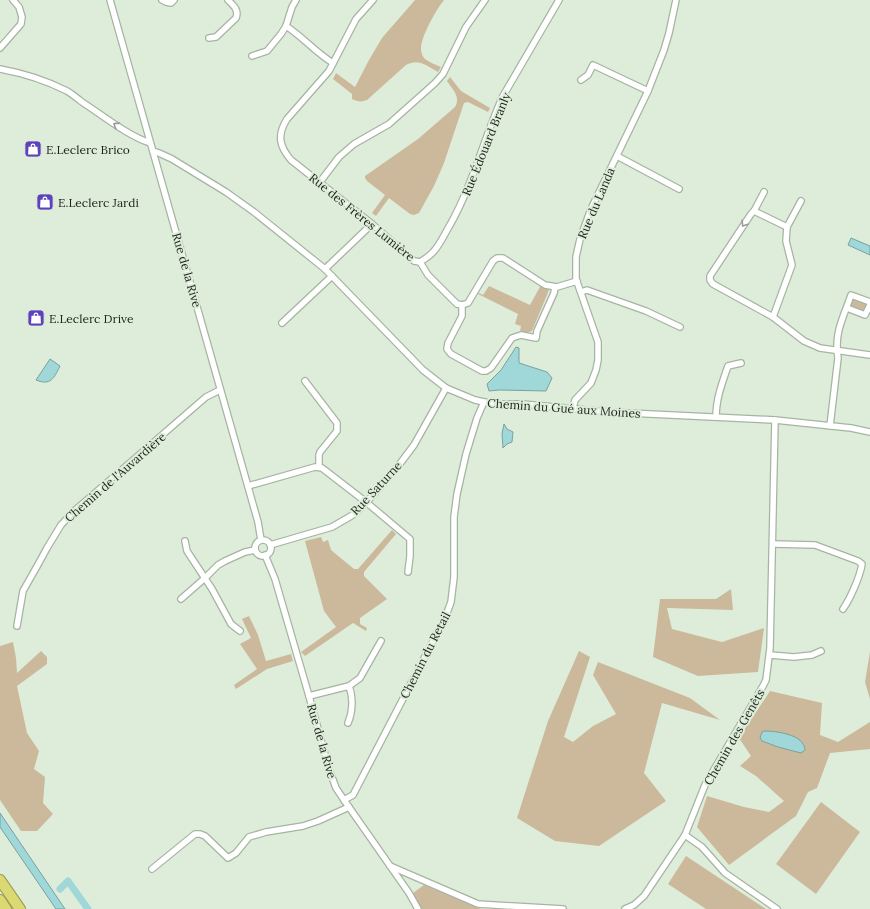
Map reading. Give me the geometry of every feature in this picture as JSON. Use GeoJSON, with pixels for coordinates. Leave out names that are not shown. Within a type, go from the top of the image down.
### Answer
{"type":"FeatureCollection","features":[{"type":"Feature","properties":{"kind":"highway"},"geometry":{"type":"LineString","coordinates":[[0,880],[20,909]]}},
{"type":"Feature","properties":{"kind":"highway"},"geometry":{"type":"LineString","coordinates":[[0,900],[6,909]]}},
{"type":"Feature","properties":{"kind":"street"},"geometry":{"type":"LineString","coordinates":[[0,48],[21,24],[22,17],[19,7],[13,0]]}},
{"type":"Feature","properties":{"kind":"street","name":"Rue de la Rive"},"geometry":{"type":"LineString","coordinates":[[110,0],[248,486],[258,522],[261,540]]}},
{"type":"Feature","properties":{"kind":"street"},"geometry":{"type":"LineString","coordinates":[[162,0],[171,3],[174,0]]}},
{"type":"Feature","properties":{"kind":"street"},"geometry":{"type":"LineString","coordinates":[[209,38],[216,37],[236,18],[238,14],[228,0]]}},
{"type":"Feature","properties":{"kind":"street"},"geometry":{"type":"LineString","coordinates":[[252,56],[267,51],[281,34],[286,26],[292,7],[296,0]]}},
{"type":"Feature","properties":{"kind":"street"},"geometry":{"type":"LineString","coordinates":[[286,26],[333,63],[356,19],[373,0]]}},
{"type":"Feature","properties":{"kind":"street"},"geometry":{"type":"LineString","coordinates":[[320,182],[339,157],[354,144],[388,124],[435,83],[443,74],[466,27],[485,0]]}},
{"type":"Feature","properties":{"kind":"street","name":"Rue Édouard Branly"},"geometry":{"type":"LineString","coordinates":[[420,262],[427,258],[435,250],[456,214],[464,198],[496,112],[559,0]]}},
{"type":"Feature","properties":{"kind":"street","name":"Rue du Landa"},"geometry":{"type":"LineString","coordinates":[[573,408],[575,400],[591,383],[598,360],[598,342],[576,279],[576,257],[580,239],[591,209],[657,71],[667,39],[676,0]]}},
{"type":"Feature","properties":{"kind":"street","name":"Rue des Frères Lumière"},"geometry":{"type":"LineString","coordinates":[[333,63],[329,71],[287,118],[283,126],[281,138],[286,154],[372,224],[414,261],[420,262],[428,275],[457,304],[462,305]]}},
{"type":"Feature","properties":{"kind":"street"},"geometry":{"type":"LineString","coordinates":[[580,80],[588,75],[593,65],[648,91]]}},
{"type":"Feature","properties":{"kind":"street"},"geometry":{"type":"LineString","coordinates":[[0,69],[41,80],[67,92],[116,125],[141,140],[150,143]]}},
{"type":"Feature","properties":{"kind":"street","name":"Chemin du Gué aux Moines"},"geometry":{"type":"LineString","coordinates":[[153,151],[172,159],[226,192],[254,212],[332,276],[423,370],[446,388],[475,400],[502,404],[523,404],[608,412],[775,420],[851,428],[870,432]]}},
{"type":"Feature","properties":{"kind":"street"},"geometry":{"type":"LineString","coordinates":[[617,156],[679,189]]}},
{"type":"Feature","properties":{"kind":"street"},"geometry":{"type":"LineString","coordinates":[[764,192],[754,211],[710,276],[710,280],[713,284],[773,317],[804,341],[820,348],[870,355]]}},
{"type":"Feature","properties":{"kind":"street"},"geometry":{"type":"LineString","coordinates":[[773,317],[792,265],[786,242],[787,227],[801,201]]}},
{"type":"Feature","properties":{"kind":"street"},"geometry":{"type":"LineString","coordinates":[[754,211],[787,227]]}},
{"type":"Feature","properties":{"kind":"street"},"geometry":{"type":"LineString","coordinates":[[324,269],[372,224]]}},
{"type":"Feature","properties":{"kind":"street"},"geometry":{"type":"LineString","coordinates":[[555,287],[554,293],[537,331],[536,338],[521,334],[512,338],[491,368],[486,371],[482,371],[451,354],[448,349],[448,343],[462,316],[462,305],[468,303],[493,261],[497,258],[503,258],[545,284],[555,287],[577,282]]}},
{"type":"Feature","properties":{"kind":"street"},"geometry":{"type":"LineString","coordinates":[[282,323],[332,276]]}},
{"type":"Feature","properties":{"kind":"street"},"geometry":{"type":"LineString","coordinates":[[581,292],[587,290],[646,311],[680,327]]}},
{"type":"Feature","properties":{"kind":"street"},"geometry":{"type":"LineString","coordinates":[[830,426],[838,358],[837,337],[842,316],[847,308],[851,295],[870,304],[865,315],[847,308]]}},
{"type":"Feature","properties":{"kind":"street"},"geometry":{"type":"LineString","coordinates":[[716,417],[716,404],[728,366],[741,363]]}},
{"type":"Feature","properties":{"kind":"street"},"geometry":{"type":"LineString","coordinates":[[305,381],[337,423],[336,431],[320,452],[319,467]]}},
{"type":"Feature","properties":{"kind":"street","name":"Rue Saturne"},"geometry":{"type":"LineString","coordinates":[[270,545],[332,527],[351,516],[374,494],[414,445],[446,388]]}},
{"type":"Feature","properties":{"kind":"street","name":"Chemin de l'Auvardière"},"geometry":{"type":"LineString","coordinates":[[17,626],[23,591],[46,548],[61,525],[74,511],[206,397],[220,390]]}},
{"type":"Feature","properties":{"kind":"street","name":"Chemin du Retail"},"geometry":{"type":"LineString","coordinates":[[344,800],[353,795],[445,618],[451,602],[454,577],[455,513],[457,494],[466,454],[477,418],[484,402]]}},
{"type":"Feature","properties":{"kind":"street","name":"Chemin des Genêts"},"geometry":{"type":"LineString","coordinates":[[625,909],[634,905],[644,896],[685,835],[705,785],[766,680],[770,655],[775,420]]}},
{"type":"Feature","properties":{"kind":"street"},"geometry":{"type":"LineString","coordinates":[[248,486],[319,467],[326,470],[410,539],[408,572]]}},
{"type":"Feature","properties":{"kind":"street"},"geometry":{"type":"LineString","coordinates":[[261,540],[265,540],[270,545],[270,552],[265,555],[259,555],[255,550],[256,543],[261,540]]}},
{"type":"Feature","properties":{"kind":"street"},"geometry":{"type":"LineString","coordinates":[[185,541],[187,552],[212,589],[231,624],[240,631]]}},
{"type":"Feature","properties":{"kind":"street"},"geometry":{"type":"LineString","coordinates":[[773,544],[815,544],[862,564],[848,602],[842,609]]}},
{"type":"Feature","properties":{"kind":"street"},"geometry":{"type":"LineString","coordinates":[[181,599],[225,561],[245,552],[255,550]]}},
{"type":"Feature","properties":{"kind":"street","name":"Rue de la Rive"},"geometry":{"type":"LineString","coordinates":[[265,555],[275,579],[329,769],[336,788],[409,893],[418,909]]}},
{"type":"Feature","properties":{"kind":"street"},"geometry":{"type":"LineString","coordinates":[[309,696],[349,686],[360,678],[380,641]]}},
{"type":"Feature","properties":{"kind":"street"},"geometry":{"type":"LineString","coordinates":[[770,655],[794,657],[812,655],[821,651]]}},
{"type":"Feature","properties":{"kind":"street"},"geometry":{"type":"LineString","coordinates":[[348,723],[351,716],[352,694],[349,686]]}},
{"type":"Feature","properties":{"kind":"street"},"geometry":{"type":"LineString","coordinates":[[152,869],[195,834],[205,836],[228,858],[236,853],[249,837],[266,832],[303,826],[349,807]]}},
{"type":"Feature","properties":{"kind":"street"},"geometry":{"type":"LineString","coordinates":[[685,835],[702,847],[726,873],[777,909]]}},
{"type":"Feature","properties":{"kind":"street"},"geometry":{"type":"LineString","coordinates":[[390,866],[478,904],[563,909]]}},
{"type":"Feature","properties":{"kind":"shaded area"},"geometry":{"type":"Polygon","coordinates":[[[415,0],[444,0],[433,16],[426,30],[421,49],[424,58],[441,67],[438,72],[423,64],[415,62],[411,63],[406,65],[367,100],[356,101],[352,99],[352,94],[333,79],[336,73],[355,87],[382,38],[415,0]]]}},
{"type":"Feature","properties":{"kind":"shaded area"},"geometry":{"type":"Polygon","coordinates":[[[450,77],[461,91],[490,108],[488,112],[468,102],[464,103],[444,163],[434,186],[419,213],[414,215],[410,214],[389,198],[376,216],[372,213],[385,195],[367,181],[365,176],[418,139],[455,107],[457,97],[447,81],[450,77]]]}},
{"type":"Feature","properties":{"kind":"shaded area"},"geometry":{"type":"Polygon","coordinates":[[[541,285],[549,290],[532,331],[527,333],[520,331],[521,326],[515,324],[518,314],[478,294],[483,295],[489,286],[530,305],[541,285]]]}},
{"type":"Feature","properties":{"kind":"shaded area"},"geometry":{"type":"Polygon","coordinates":[[[854,298],[866,303],[867,305],[865,310],[863,311],[850,307],[852,299],[854,298]]]}},
{"type":"Feature","properties":{"kind":"shaded area"},"geometry":{"type":"Polygon","coordinates":[[[392,530],[396,534],[364,572],[364,576],[387,599],[360,618],[360,624],[367,628],[366,631],[353,623],[305,656],[301,652],[336,627],[324,611],[305,541],[321,537],[323,542],[328,540],[331,550],[354,569],[358,569],[392,530]]]}},
{"type":"Feature","properties":{"kind":"shaded area"},"geometry":{"type":"Polygon","coordinates":[[[731,589],[733,610],[667,608],[672,629],[722,642],[764,628],[758,672],[698,676],[653,657],[660,599],[716,599],[731,589]]]}},
{"type":"Feature","properties":{"kind":"shaded area"},"geometry":{"type":"Polygon","coordinates":[[[249,616],[258,635],[266,661],[291,654],[293,661],[267,669],[236,689],[234,685],[257,669],[240,644],[251,638],[242,619],[249,616]]]}},
{"type":"Feature","properties":{"kind":"shaded area"},"geometry":{"type":"Polygon","coordinates":[[[13,642],[17,673],[41,651],[47,657],[47,664],[17,686],[27,733],[39,751],[34,769],[45,777],[43,803],[53,814],[37,831],[21,831],[0,800],[0,646],[13,642]]]}},
{"type":"Feature","properties":{"kind":"shaded area"},"geometry":{"type":"Polygon","coordinates":[[[579,651],[590,657],[564,737],[573,742],[593,726],[616,714],[593,675],[598,662],[690,698],[720,720],[662,703],[644,773],[666,801],[599,846],[555,841],[517,818],[548,721],[579,651]]]}},
{"type":"Feature","properties":{"kind":"shaded area"},"geometry":{"type":"Polygon","coordinates":[[[870,652],[870,699],[865,682],[870,652]]]}},
{"type":"Feature","properties":{"kind":"shaded area"},"geometry":{"type":"Polygon","coordinates":[[[770,691],[822,703],[820,735],[838,742],[870,722],[870,749],[830,753],[817,788],[808,792],[796,816],[729,865],[697,827],[707,796],[744,807],[769,812],[784,801],[756,776],[740,766],[751,756],[739,738],[770,691]]]}},
{"type":"Feature","properties":{"kind":"shaded area"},"geometry":{"type":"Polygon","coordinates":[[[821,802],[860,832],[816,894],[776,864],[821,802]]]}},
{"type":"Feature","properties":{"kind":"shaded area"},"geometry":{"type":"Polygon","coordinates":[[[686,856],[766,909],[706,909],[668,884],[686,856]]]}},
{"type":"Feature","properties":{"kind":"shaded area"},"geometry":{"type":"Polygon","coordinates":[[[424,885],[481,909],[422,909],[413,893],[424,885]]]}},
{"type":"Feature","properties":{"kind":"water"},"geometry":{"type":"Polygon","coordinates":[[[851,238],[870,246],[870,255],[848,245],[851,238]]]}},
{"type":"Feature","properties":{"kind":"water"},"geometry":{"type":"Polygon","coordinates":[[[516,347],[519,348],[519,363],[547,372],[552,378],[546,391],[489,391],[487,384],[501,370],[516,347]]]}},
{"type":"Feature","properties":{"kind":"water"},"geometry":{"type":"Polygon","coordinates":[[[50,359],[60,366],[54,377],[45,382],[36,380],[50,359]]]}},
{"type":"Feature","properties":{"kind":"water"},"geometry":{"type":"Polygon","coordinates":[[[504,424],[507,429],[513,432],[512,442],[503,448],[502,434],[504,424]]]}},
{"type":"Feature","properties":{"kind":"water"},"geometry":{"type":"Polygon","coordinates":[[[762,732],[780,732],[791,735],[803,744],[805,750],[801,753],[762,741],[760,738],[762,732]]]}},
{"type":"Feature","properties":{"kind":"water"},"geometry":{"type":"Polygon","coordinates":[[[0,813],[65,909],[56,909],[0,827],[0,813]]]}},
{"type":"Feature","properties":{"kind":"waterway"},"geometry":{"type":"LineString","coordinates":[[60,889],[68,881],[88,909]]}},
{"type":"Feature","properties":{"kind":"place","name":"E.Leclerc Brico"},"geometry":{"type":"Point","coordinates":[33,149]}},
{"type":"Feature","properties":{"kind":"place","name":"E.Leclerc Jardi"},"geometry":{"type":"Point","coordinates":[45,202]}},
{"type":"Feature","properties":{"kind":"place","name":"E.Leclerc Drive"},"geometry":{"type":"Point","coordinates":[36,318]}}]}
